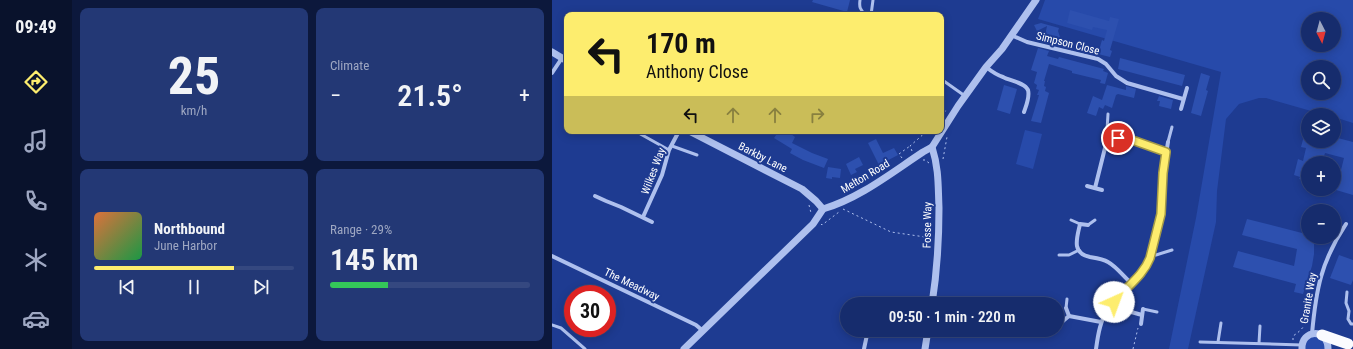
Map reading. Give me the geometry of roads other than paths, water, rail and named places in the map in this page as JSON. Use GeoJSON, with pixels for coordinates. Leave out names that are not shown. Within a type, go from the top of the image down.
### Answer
{"type":"FeatureCollection","features":[{"type":"Feature","properties":{"kind":"highway"},"geometry":{"type":"LineString","coordinates":[[1317,335],[1351,344]]}},
{"type":"Feature","properties":{"kind":"highway"},"geometry":{"type":"LineString","coordinates":[[1333,349],[1351,344]]}},
{"type":"Feature","properties":{"kind":"street","name":"Melton Road"},"geometry":{"type":"LineString","coordinates":[[944,125],[986,67],[1002,49],[1036,0]]}},
{"type":"Feature","properties":{"kind":"street","name":"Simpson Close"},"geometry":{"type":"LineString","coordinates":[[1011,35],[1027,42],[1098,59],[1106,64],[1116,76],[1127,83],[1184,99]]}},
{"type":"Feature","properties":{"kind":"street"},"geometry":{"type":"LineString","coordinates":[[552,52],[564,59],[552,73]]}},
{"type":"Feature","properties":{"kind":"street"},"geometry":{"type":"LineString","coordinates":[[986,67],[1003,78],[1025,87],[1028,91],[1028,98],[1024,112]]}},
{"type":"Feature","properties":{"kind":"street"},"geometry":{"type":"LineString","coordinates":[[1181,109],[1187,88]]}},
{"type":"Feature","properties":{"kind":"street"},"geometry":{"type":"LineString","coordinates":[[1095,188],[1105,148],[1110,139],[1107,130]]}},
{"type":"Feature","properties":{"kind":"street","name":"Wilkes Way"},"geometry":{"type":"LineString","coordinates":[[643,217],[662,175],[678,134]]}},
{"type":"Feature","properties":{"kind":"street","name":"Barkby Lane"},"geometry":{"type":"LineString","coordinates":[[699,134],[802,189],[823,209]]}},
{"type":"Feature","properties":{"kind":"street","name":"Melton Road"},"geometry":{"type":"LineString","coordinates":[[823,209],[839,204],[868,188],[932,147],[939,134]]}},
{"type":"Feature","properties":{"kind":"street"},"geometry":{"type":"LineString","coordinates":[[1110,139],[1126,139],[1166,152]]}},
{"type":"Feature","properties":{"kind":"street"},"geometry":{"type":"LineString","coordinates":[[1096,349],[1101,322],[1108,308],[1148,265],[1152,254],[1161,214],[1163,173],[1168,142]]}},
{"type":"Feature","properties":{"kind":"street","name":"Fosse Way"},"geometry":{"type":"LineString","coordinates":[[932,147],[937,161],[938,174],[938,239],[936,278],[933,297]]}},
{"type":"Feature","properties":{"kind":"street"},"geometry":{"type":"LineString","coordinates":[[1087,186],[1102,190]]}},
{"type":"Feature","properties":{"kind":"street"},"geometry":{"type":"LineString","coordinates":[[595,196],[652,222]]}},
{"type":"Feature","properties":{"kind":"street"},"geometry":{"type":"LineString","coordinates":[[684,349],[812,224],[823,209]]}},
{"type":"Feature","properties":{"kind":"street"},"geometry":{"type":"LineString","coordinates":[[1088,226],[1080,224],[1077,242],[1081,253],[1101,259],[1111,264],[1131,283]]}},
{"type":"Feature","properties":{"kind":"street","name":"Granite Way"},"geometry":{"type":"LineString","coordinates":[[1317,335],[1314,313],[1322,270],[1336,240],[1346,224]]}},
{"type":"Feature","properties":{"kind":"street","name":"The Meadway"},"geometry":{"type":"LineString","coordinates":[[552,256],[696,325],[703,331]]}},
{"type":"Feature","properties":{"kind":"street"},"geometry":{"type":"LineString","coordinates":[[1114,302],[1124,310],[1142,315]]}},
{"type":"Feature","properties":{"kind":"street"},"geometry":{"type":"LineString","coordinates":[[1066,308],[1069,316]]}},
{"type":"Feature","properties":{"kind":"street"},"geometry":{"type":"LineString","coordinates":[[1141,324],[1143,309]]}},
{"type":"Feature","properties":{"kind":"street"},"geometry":{"type":"LineString","coordinates":[[1069,316],[1101,322]]}},
{"type":"Feature","properties":{"kind":"street"},"geometry":{"type":"LineString","coordinates":[[1064,320],[1069,316]]}},
{"type":"Feature","properties":{"kind":"street"},"geometry":{"type":"LineString","coordinates":[[1302,347],[1304,340],[1317,335],[1327,341],[1328,349]]}},
{"type":"Feature","properties":{"kind":"street"},"geometry":{"type":"LineString","coordinates":[[864,349],[867,337]]}},
{"type":"Feature","properties":{"kind":"street"},"geometry":{"type":"LineString","coordinates":[[925,349],[927,337]]}},
{"type":"Feature","properties":{"kind":"lane"},"geometry":{"type":"LineString","coordinates":[[860,0],[860,7],[863,12]]}},
{"type":"Feature","properties":{"kind":"lane"},"geometry":{"type":"LineString","coordinates":[[871,12],[873,0]]}},
{"type":"Feature","properties":{"kind":"lane"},"geometry":{"type":"LineString","coordinates":[[944,81],[965,96]]}},
{"type":"Feature","properties":{"kind":"lane"},"geometry":{"type":"LineString","coordinates":[[1107,130],[1108,114]]}},
{"type":"Feature","properties":{"kind":"lane"},"geometry":{"type":"LineString","coordinates":[[1168,142],[1172,127]]}},
{"type":"Feature","properties":{"kind":"lane"},"geometry":{"type":"LineString","coordinates":[[641,134],[671,148],[697,155]]}},
{"type":"Feature","properties":{"kind":"lane"},"geometry":{"type":"LineString","coordinates":[[1071,220],[1080,224]]}},
{"type":"Feature","properties":{"kind":"lane"},"geometry":{"type":"LineString","coordinates":[[1088,226],[1095,220]]}},
{"type":"Feature","properties":{"kind":"lane"},"geometry":{"type":"LineString","coordinates":[[1059,255],[1069,255],[1079,250]]}},
{"type":"Feature","properties":{"kind":"lane"},"geometry":{"type":"LineString","coordinates":[[1152,254],[1156,255],[1172,250]]}},
{"type":"Feature","properties":{"kind":"lane"},"geometry":{"type":"LineString","coordinates":[[1347,292],[1346,303],[1349,311],[1348,319],[1350,324],[1353,324]]}},
{"type":"Feature","properties":{"kind":"lane"},"geometry":{"type":"LineString","coordinates":[[1066,299],[1066,308]]}},
{"type":"Feature","properties":{"kind":"lane"},"geometry":{"type":"LineString","coordinates":[[1143,309],[1157,312]]}},
{"type":"Feature","properties":{"kind":"lane"},"geometry":{"type":"LineString","coordinates":[[1218,342],[1221,323]]}},
{"type":"Feature","properties":{"kind":"lane"},"geometry":{"type":"LineString","coordinates":[[552,325],[561,328],[585,349]]}},
{"type":"Feature","properties":{"kind":"lane"},"geometry":{"type":"LineString","coordinates":[[1259,343],[1260,326]]}},
{"type":"Feature","properties":{"kind":"lane"},"geometry":{"type":"LineString","coordinates":[[1200,342],[1293,344],[1302,347]]}},
{"type":"Feature","properties":{"kind":"lane"},"geometry":{"type":"LineString","coordinates":[[1246,343],[1246,349]]}}]}
